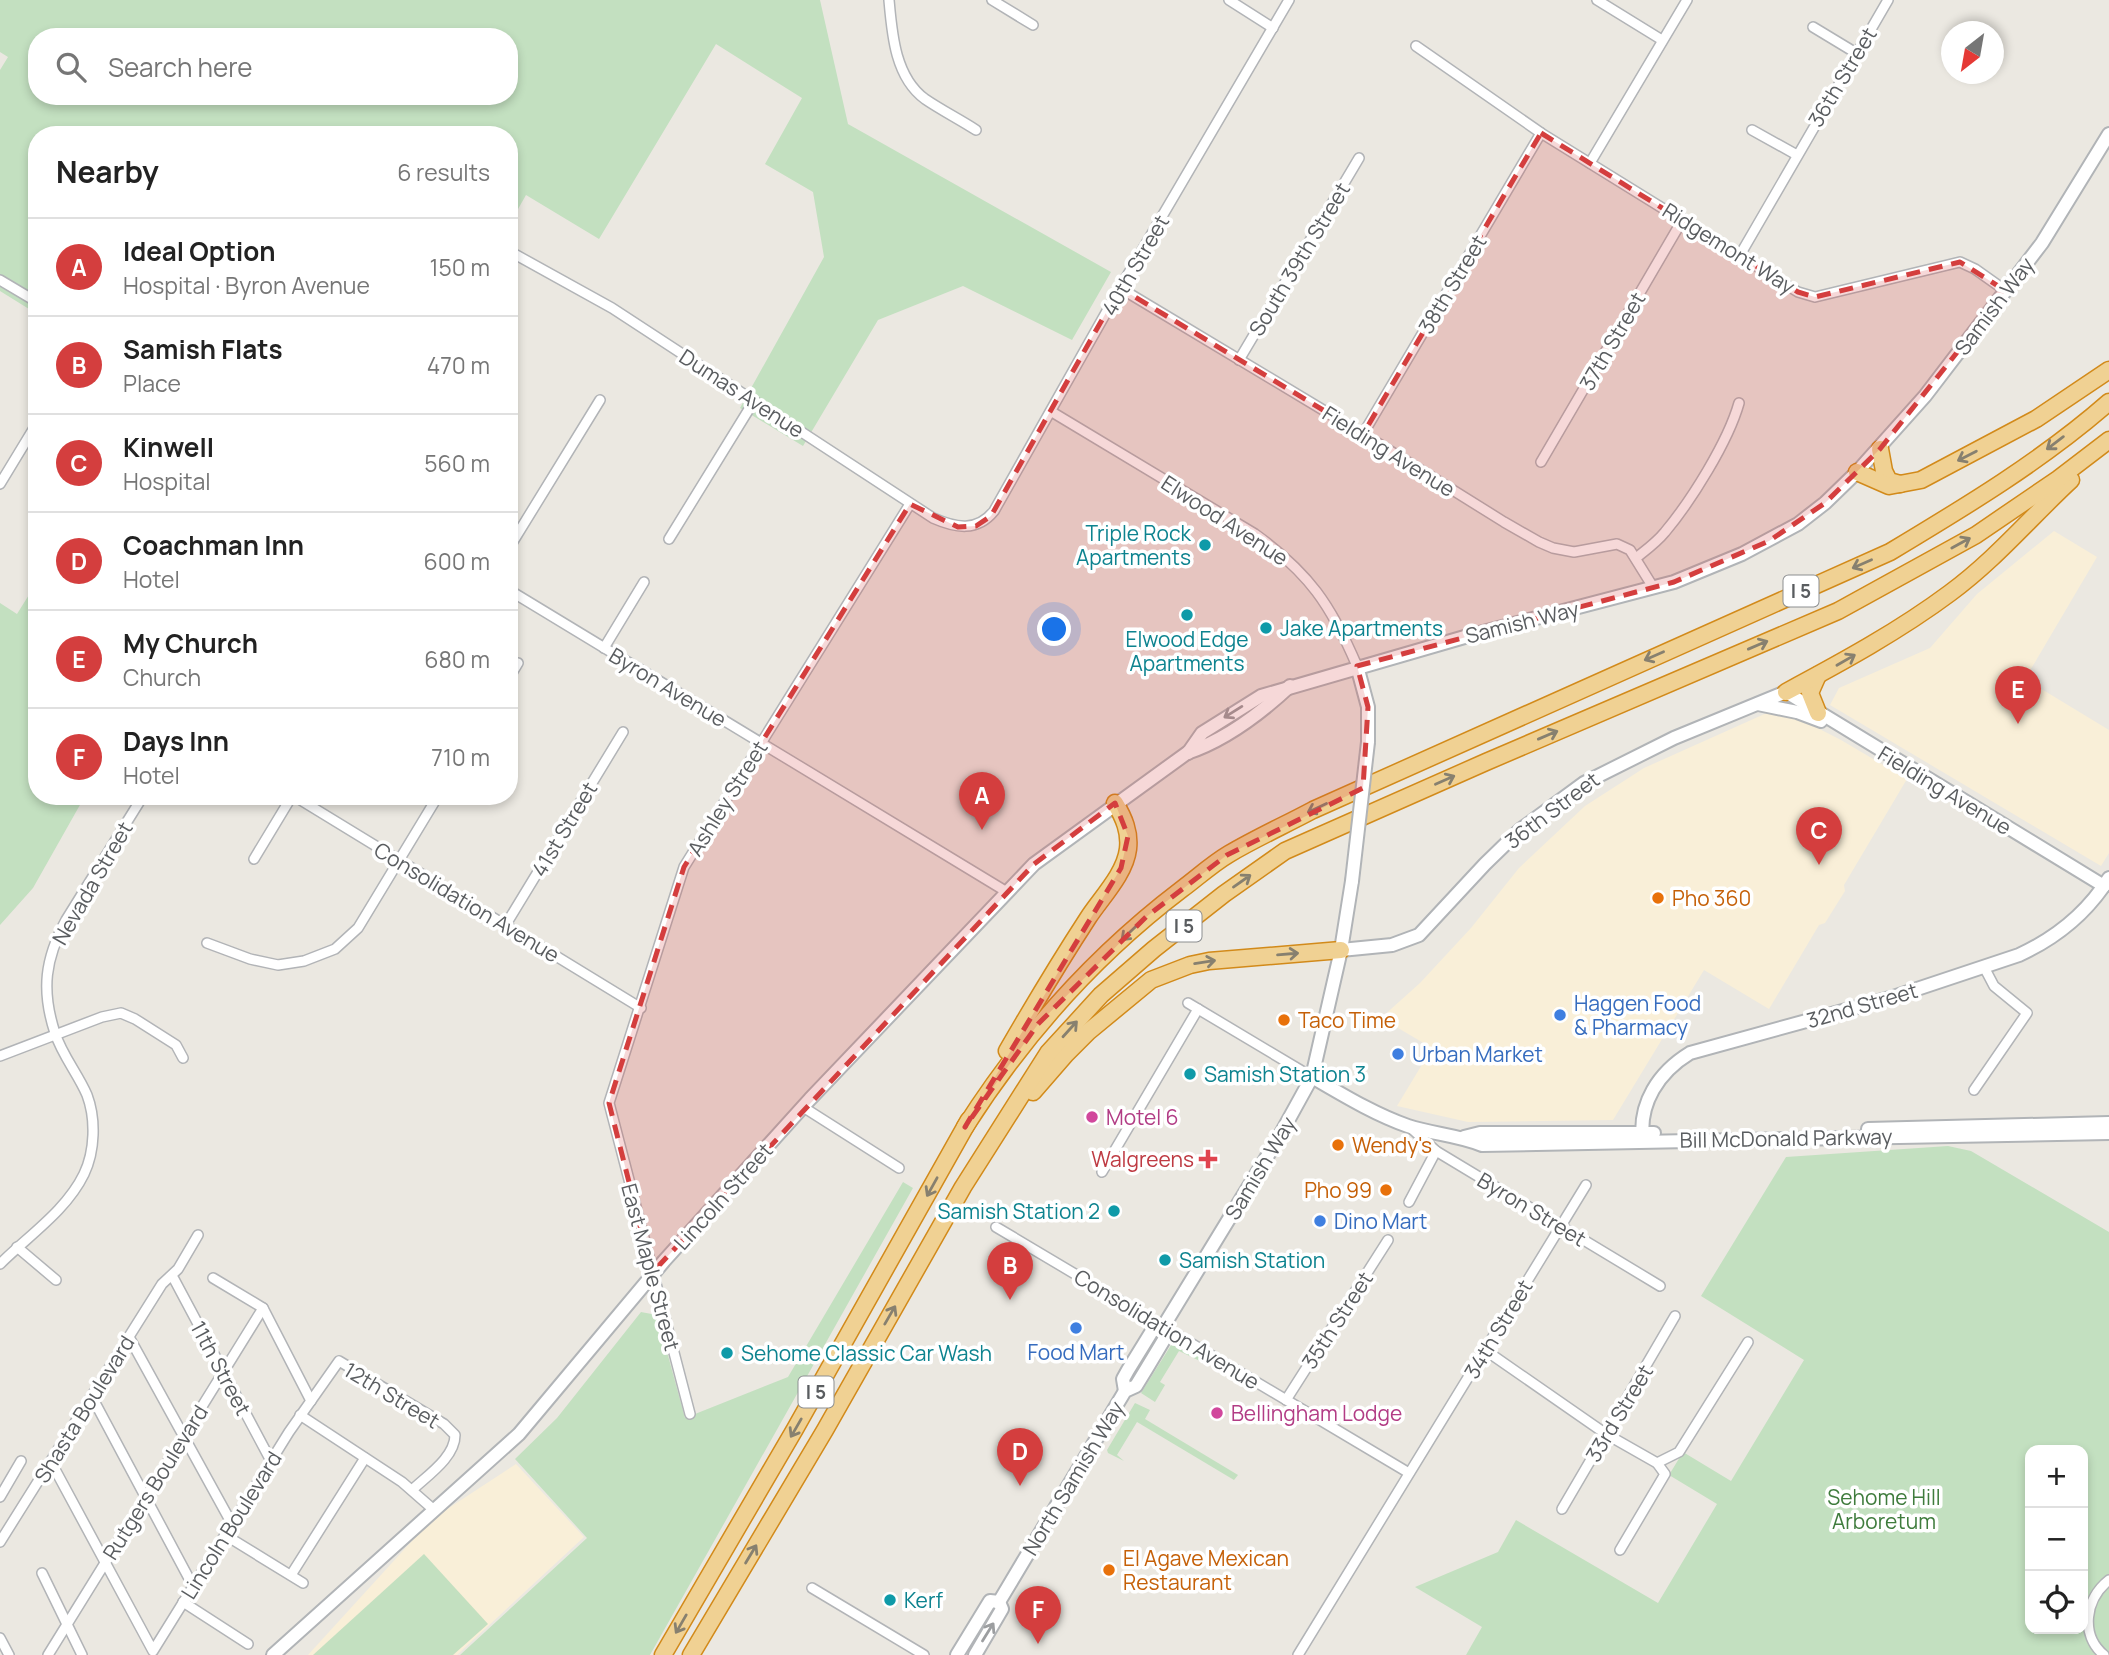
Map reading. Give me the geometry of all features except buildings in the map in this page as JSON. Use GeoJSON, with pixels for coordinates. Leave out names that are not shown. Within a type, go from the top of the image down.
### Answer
{"type":"FeatureCollection","features":[{"type":"Feature","properties":{"kind":"highway"},"geometry":{"type":"LineString","coordinates":[[1857,472],[1889,486],[1921,480],[2003,438],[2109,370]]}},
{"type":"Feature","properties":{"kind":"highway","name":"I 5"},"geometry":{"type":"LineString","coordinates":[[663,1655],[795,1429],[965,1127],[993,1083],[1038,1024],[1146,917],[1227,855],[1313,810],[1890,552],[2021,469],[2109,402]]}},
{"type":"Feature","properties":{"kind":"highway"},"geometry":{"type":"LineString","coordinates":[[1786,692],[1867,648],[1951,593],[1991,559],[2109,442]]}},
{"type":"Feature","properties":{"kind":"highway","name":"I 5"},"geometry":{"type":"LineString","coordinates":[[691,1655],[825,1430],[963,1187],[1048,1053],[1101,995],[1224,894],[1285,851],[1838,611],[1976,535],[2109,442]]}},
{"type":"Feature","properties":{"kind":"highway"},"geometry":{"type":"LineString","coordinates":[[1880,449],[1884,471],[1889,481],[1900,484]]}},
{"type":"Feature","properties":{"kind":"highway"},"geometry":{"type":"LineString","coordinates":[[1818,675],[1810,692],[1818,713]]}},
{"type":"Feature","properties":{"kind":"highway"},"geometry":{"type":"LineString","coordinates":[[965,1127],[1033,1006],[1121,868],[1128,851],[1128,836],[1124,819],[1115,803]]}},
{"type":"Feature","properties":{"kind":"highway"},"geometry":{"type":"LineString","coordinates":[[963,1187],[1024,1104],[1066,1054],[1088,1032],[1151,981],[1190,965],[1209,961],[1341,950]]}},
{"type":"Feature","properties":{"kind":"main road","name":"Samish Way"},"geometry":{"type":"LineString","coordinates":[[1163,1327],[1279,1137],[1312,1077],[1341,950],[1368,742],[1367,707],[1357,666],[1674,582],[1712,568],[1769,541],[1825,503],[1880,449],[1925,396],[2006,291],[2042,243],[2109,134]]}},
{"type":"Feature","properties":{"kind":"main road","name":"Lincoln Street"},"geometry":{"type":"LineString","coordinates":[[273,1655],[519,1434],[652,1273],[803,1107],[1034,864],[1187,753],[1202,733],[1233,711],[1261,696],[1357,666]]}},
{"type":"Feature","properties":{"kind":"main road","name":"36th Street"},"geometry":{"type":"LineString","coordinates":[[1341,950],[1392,945],[1419,935],[1520,830],[1584,783],[1674,738],[1786,692]]}},
{"type":"Feature","properties":{"kind":"main road","name":"Fielding Avenue"},"geometry":{"type":"LineString","coordinates":[[1786,692],[2106,882]]}},
{"type":"Feature","properties":{"kind":"main road"},"geometry":{"type":"LineString","coordinates":[[1757,704],[1797,712],[1848,731]]}},
{"type":"Feature","properties":{"kind":"main road","name":"32nd Street"},"geometry":{"type":"LineString","coordinates":[[1643,1137],[1643,1117],[1654,1087],[1672,1065],[1690,1054],[1706,1047],[1859,1008],[2036,947],[2054,936],[2091,903],[2106,882]]}},
{"type":"Feature","properties":{"kind":"main road","name":"Bill McDonald Parkway"},"geometry":{"type":"LineString","coordinates":[[1312,1077],[1365,1108],[1409,1126],[1464,1137],[1482,1145],[1914,1127],[2109,1123]]}},
{"type":"Feature","properties":{"kind":"main road","name":"Bill McDonald Parkway"},"geometry":{"type":"LineString","coordinates":[[1643,1137],[2109,1133]]}},
{"type":"Feature","properties":{"kind":"main road","name":"North Samish Way"},"geometry":{"type":"LineString","coordinates":[[999,1602],[1125,1391],[1123,1379],[1128,1370],[1152,1331],[1163,1327]]}},
{"type":"Feature","properties":{"kind":"main road","name":"North Samish Way"},"geometry":{"type":"LineString","coordinates":[[957,1655],[990,1601],[999,1602]]}},
{"type":"Feature","properties":{"kind":"main road","name":"North Samish Way"},"geometry":{"type":"LineString","coordinates":[[975,1655],[1002,1609],[999,1602]]}},
{"type":"Feature","properties":{"kind":"street"},"geometry":{"type":"LineString","coordinates":[[889,0],[900,67],[910,83],[923,98],[976,130]]}},
{"type":"Feature","properties":{"kind":"street"},"geometry":{"type":"LineString","coordinates":[[992,0],[1034,25]]}},
{"type":"Feature","properties":{"kind":"street"},"geometry":{"type":"LineString","coordinates":[[1229,0],[1273,28]]}},
{"type":"Feature","properties":{"kind":"street","name":"40th Street"},"geometry":{"type":"LineString","coordinates":[[976,526],[994,512],[1120,288],[1289,0]]}},
{"type":"Feature","properties":{"kind":"street"},"geometry":{"type":"LineString","coordinates":[[1597,0],[1662,40]]}},
{"type":"Feature","properties":{"kind":"street"},"geometry":{"type":"LineString","coordinates":[[1590,163],[1687,0]]}},
{"type":"Feature","properties":{"kind":"street","name":"36th Street"},"geometry":{"type":"LineString","coordinates":[[1740,255],[1888,0]]}},
{"type":"Feature","properties":{"kind":"street"},"geometry":{"type":"LineString","coordinates":[[1813,27],[1856,53]]}},
{"type":"Feature","properties":{"kind":"street","name":"Ridgemont Way"},"geometry":{"type":"LineString","coordinates":[[1416,46],[1541,133],[1789,287],[1815,297],[1960,262],[1990,278],[2006,291]]}},
{"type":"Feature","properties":{"kind":"street"},"geometry":{"type":"LineString","coordinates":[[1752,130],[1797,155]]}},
{"type":"Feature","properties":{"kind":"street","name":"38th Street"},"geometry":{"type":"LineString","coordinates":[[1363,434],[1541,133]]}},
{"type":"Feature","properties":{"kind":"street","name":"South 39th Street"},"geometry":{"type":"LineString","coordinates":[[1239,360],[1359,158]]}},
{"type":"Feature","properties":{"kind":"street","name":"37th Street"},"geometry":{"type":"LineString","coordinates":[[1541,462],[1683,219]]}},
{"type":"Feature","properties":{"kind":"street","name":"Dumas Avenue"},"geometry":{"type":"LineString","coordinates":[[518,256],[612,308],[910,504],[945,524],[976,526]]}},
{"type":"Feature","properties":{"kind":"street"},"geometry":{"type":"LineString","coordinates":[[0,280],[28,297]]}},
{"type":"Feature","properties":{"kind":"street","name":"Fielding Avenue"},"geometry":{"type":"LineString","coordinates":[[1120,288],[1363,434],[1503,522],[1553,548],[1574,552],[1617,544],[1630,550],[1636,558]]}},
{"type":"Feature","properties":{"kind":"street"},"geometry":{"type":"LineString","coordinates":[[518,533],[600,400]]}},
{"type":"Feature","properties":{"kind":"street"},"geometry":{"type":"LineString","coordinates":[[669,539],[754,401]]}},
{"type":"Feature","properties":{"kind":"street"},"geometry":{"type":"LineString","coordinates":[[1653,587],[1636,558],[1664,533],[1695,490],[1734,422],[1739,403]]}},
{"type":"Feature","properties":{"kind":"street","name":"Elwood Avenue"},"geometry":{"type":"LineString","coordinates":[[1052,412],[1255,534],[1280,552],[1325,600],[1357,666]]}},
{"type":"Feature","properties":{"kind":"street"},"geometry":{"type":"LineString","coordinates":[[0,484],[28,438]]}},
{"type":"Feature","properties":{"kind":"street","name":"Ashley Street"},"geometry":{"type":"LineString","coordinates":[[612,1121],[610,1103],[684,867],[910,504]]}},
{"type":"Feature","properties":{"kind":"street"},"geometry":{"type":"LineString","coordinates":[[604,648],[644,582]]}},
{"type":"Feature","properties":{"kind":"street","name":"Byron Avenue"},"geometry":{"type":"LineString","coordinates":[[518,595],[1007,892]]}},
{"type":"Feature","properties":{"kind":"street","name":"41st Street"},"geometry":{"type":"LineString","coordinates":[[505,926],[623,732]]}},
{"type":"Feature","properties":{"kind":"street","name":"Nevada Street"},"geometry":{"type":"LineString","coordinates":[[0,1264],[39,1229],[73,1192],[85,1172],[93,1124],[87,1096],[55,1034],[46,983],[48,962],[55,940],[138,805]]}},
{"type":"Feature","properties":{"kind":"street"},"geometry":{"type":"LineString","coordinates":[[254,859],[287,805]]}},
{"type":"Feature","properties":{"kind":"street","name":"Consolidation Avenue"},"geometry":{"type":"LineString","coordinates":[[308,805],[641,1008]]}},
{"type":"Feature","properties":{"kind":"street"},"geometry":{"type":"LineString","coordinates":[[207,943],[278,965],[321,955],[347,939],[358,928],[433,805]]}},
{"type":"Feature","properties":{"kind":"street"},"geometry":{"type":"LineString","coordinates":[[1974,1090],[2027,1013],[1994,986],[1984,967]]}},
{"type":"Feature","properties":{"kind":"street","name":"Bill McDonald Parkway"},"geometry":{"type":"LineString","coordinates":[[1188,1003],[1312,1077]]}},
{"type":"Feature","properties":{"kind":"street"},"geometry":{"type":"LineString","coordinates":[[1102,1171],[1198,1009]]}},
{"type":"Feature","properties":{"kind":"street"},"geometry":{"type":"LineString","coordinates":[[0,1056],[102,1017],[121,1013],[176,1045],[183,1058]]}},
{"type":"Feature","properties":{"kind":"street"},"geometry":{"type":"LineString","coordinates":[[803,1107],[899,1168]]}},
{"type":"Feature","properties":{"kind":"street","name":"East Maple Street"},"geometry":{"type":"LineString","coordinates":[[612,1121],[690,1414]]}},
{"type":"Feature","properties":{"kind":"street","name":"Byron Street"},"geometry":{"type":"LineString","coordinates":[[1409,1126],[1436,1151],[1660,1286]]}},
{"type":"Feature","properties":{"kind":"street"},"geometry":{"type":"LineString","coordinates":[[1409,1202],[1436,1151]]}},
{"type":"Feature","properties":{"kind":"street","name":"34th Street"},"geometry":{"type":"LineString","coordinates":[[1298,1655],[1586,1185]]}},
{"type":"Feature","properties":{"kind":"street","name":"Consolidation Avenue"},"geometry":{"type":"LineString","coordinates":[[996,1227],[1409,1474]]}},
{"type":"Feature","properties":{"kind":"street","name":"Shasta Boulevard"},"geometry":{"type":"LineString","coordinates":[[0,1542],[162,1284],[178,1269],[198,1235]]}},
{"type":"Feature","properties":{"kind":"street","name":"35th Street"},"geometry":{"type":"LineString","coordinates":[[1286,1400],[1388,1240]]}},
{"type":"Feature","properties":{"kind":"street"},"geometry":{"type":"LineString","coordinates":[[17,1247],[56,1280]]}},
{"type":"Feature","properties":{"kind":"street","name":"11th Street"},"geometry":{"type":"LineString","coordinates":[[170,1277],[174,1279],[271,1461]]}},
{"type":"Feature","properties":{"kind":"street"},"geometry":{"type":"LineString","coordinates":[[213,1278],[263,1308],[311,1401]]}},
{"type":"Feature","properties":{"kind":"street","name":"Rutgers Boulevard"},"geometry":{"type":"LineString","coordinates":[[48,1655],[263,1308]]}},
{"type":"Feature","properties":{"kind":"street","name":"33rd Street"},"geometry":{"type":"LineString","coordinates":[[1562,1508],[1675,1316]]}},
{"type":"Feature","properties":{"kind":"street"},"geometry":{"type":"LineString","coordinates":[[129,1337],[232,1524]]}},
{"type":"Feature","properties":{"kind":"street"},"geometry":{"type":"LineString","coordinates":[[1657,1463],[1679,1452],[1748,1342]]}},
{"type":"Feature","properties":{"kind":"street"},"geometry":{"type":"LineString","coordinates":[[1485,1350],[1606,1434],[1657,1463],[1665,1474],[1620,1550]]}},
{"type":"Feature","properties":{"kind":"street","name":"12th Street"},"geometry":{"type":"LineString","coordinates":[[311,1401],[339,1361],[444,1424],[455,1435],[455,1444],[450,1453],[412,1490]]}},
{"type":"Feature","properties":{"kind":"street"},"geometry":{"type":"LineString","coordinates":[[92,1397],[193,1586]]}},
{"type":"Feature","properties":{"kind":"street","name":"Lincoln Boulevard"},"geometry":{"type":"LineString","coordinates":[[105,1563],[153,1651],[311,1401]]}},
{"type":"Feature","properties":{"kind":"street"},"geometry":{"type":"LineString","coordinates":[[300,1415],[412,1490],[434,1510]]}},
{"type":"Feature","properties":{"kind":"street"},"geometry":{"type":"LineString","coordinates":[[291,1575],[365,1458]]}},
{"type":"Feature","properties":{"kind":"street"},"geometry":{"type":"LineString","coordinates":[[0,1497],[21,1461]]}},
{"type":"Feature","properties":{"kind":"street"},"geometry":{"type":"LineString","coordinates":[[51,1462],[105,1563]]}},
{"type":"Feature","properties":{"kind":"street"},"geometry":{"type":"LineString","coordinates":[[225,1535],[303,1583]]}},
{"type":"Feature","properties":{"kind":"street"},"geometry":{"type":"LineString","coordinates":[[41,1573],[82,1655]]}},
{"type":"Feature","properties":{"kind":"street"},"geometry":{"type":"LineString","coordinates":[[2104,1655],[2093,1646],[2088,1631],[2090,1608],[2101,1587],[2109,1580]]}},
{"type":"Feature","properties":{"kind":"street"},"geometry":{"type":"LineString","coordinates":[[812,1588],[924,1655]]}},
{"type":"Feature","properties":{"kind":"street"},"geometry":{"type":"LineString","coordinates":[[183,1602],[248,1644]]}},
{"type":"Feature","properties":{"kind":"street"},"geometry":{"type":"LineString","coordinates":[[0,1638],[9,1655]]}},
{"type":"Feature","properties":{"kind":"highlighted area"},"geometry":{"type":"Polygon","coordinates":[[[1541,133],[1798,292],[1815,297],[1960,262],[2006,291],[1880,449],[1825,503],[1769,541],[1674,582],[1357,666],[1368,707],[1363,788],[1227,855],[1146,917],[1038,1024],[965,1127],[1121,868],[1128,836],[1115,803],[1034,864],[652,1273],[609,1103],[684,867],[910,504],[958,527],[976,526],[991,516],[1120,288],[1363,434],[1541,133]]]}},
{"type":"Feature","properties":{"kind":"shaded area"},"geometry":{"type":"Polygon","coordinates":[[[2054,531],[2097,557],[2025,679],[2109,730],[2109,853],[2101,866],[1830,705],[1839,688],[1930,648],[1977,594],[2054,531]]]}},
{"type":"Feature","properties":{"kind":"shaded area"},"geometry":{"type":"Polygon","coordinates":[[[1769,712],[1800,719],[1907,779],[1844,885],[1845,891],[1825,923],[1819,925],[1769,1009],[1704,970],[1613,1120],[1468,1122],[1397,1106],[1432,1048],[1381,1018],[1420,983],[1471,928],[1519,868],[1585,806],[1644,768],[1769,712]]]}},
{"type":"Feature","properties":{"kind":"shaded area"},"geometry":{"type":"Polygon","coordinates":[[[516,1464],[584,1537],[457,1655],[308,1655],[432,1519],[516,1464]]]}},
{"type":"Feature","properties":{"kind":"green space"},"geometry":{"type":"Polygon","coordinates":[[[0,0],[820,0],[848,124],[1111,272],[1072,340],[963,286],[878,320],[803,446],[740,408],[824,257],[813,192],[765,164],[802,98],[716,44],[599,239],[526,195],[518,209],[518,126],[28,126],[28,308],[0,291],[0,70],[8,57],[0,52],[0,0]]]}},
{"type":"Feature","properties":{"kind":"green space"},"geometry":{"type":"Polygon","coordinates":[[[28,596],[28,805],[80,805],[33,888],[0,925],[0,603],[17,614],[28,596]]]}},
{"type":"Feature","properties":{"kind":"green space","name":"Sehome Hill Arboretum"},"geometry":{"type":"Polygon","coordinates":[[[1948,1146],[1971,1151],[2109,1232],[2109,1655],[1466,1655],[1482,1627],[1415,1587],[1498,1552],[1516,1520],[1658,1603],[1717,1504],[1669,1475],[1683,1452],[1731,1481],[1804,1360],[1701,1296],[1786,1157],[1948,1146]]]}},
{"type":"Feature","properties":{"kind":"green space"},"geometry":{"type":"Polygon","coordinates":[[[903,1182],[913,1188],[650,1655],[460,1655],[587,1538],[515,1459],[557,1418],[641,1312],[657,1315],[685,1418],[788,1377],[903,1182]]]}},
{"type":"Feature","properties":{"kind":"green space"},"geometry":{"type":"Polygon","coordinates":[[[1173,1342],[1210,1361],[1202,1362],[1179,1351],[1160,1382],[1165,1385],[1155,1402],[1141,1393],[1173,1342]]]}},
{"type":"Feature","properties":{"kind":"green space"},"geometry":{"type":"Polygon","coordinates":[[[1135,1403],[1150,1410],[1145,1419],[1238,1475],[1234,1480],[1137,1422],[1117,1455],[1124,1461],[1108,1453],[1107,1450],[1135,1403]]]}},
{"type":"Feature","properties":{"kind":"green space"},"geometry":{"type":"Polygon","coordinates":[[[424,1554],[488,1624],[453,1655],[313,1655],[424,1554]]]}},
{"type":"Feature","properties":{"kind":"place","name":"Triple Rock Apartments"},"geometry":{"type":"Point","coordinates":[1205,545]}},
{"type":"Feature","properties":{"kind":"place","name":"Elwood Edge Apartments"},"geometry":{"type":"Point","coordinates":[1187,615]}},
{"type":"Feature","properties":{"kind":"place","name":"Jake Apartments"},"geometry":{"type":"Point","coordinates":[1266,628]}},
{"type":"Feature","properties":{"kind":"place","name":"My Church"},"geometry":{"type":"Point","coordinates":[2018,724]}},
{"type":"Feature","properties":{"kind":"place","name":"Ideal Option"},"geometry":{"type":"Point","coordinates":[982,830]}},
{"type":"Feature","properties":{"kind":"place","name":"Kinwell"},"geometry":{"type":"Point","coordinates":[1819,865]}},
{"type":"Feature","properties":{"kind":"place","name":"Pho 360"},"geometry":{"type":"Point","coordinates":[1658,898]}},
{"type":"Feature","properties":{"kind":"place","name":"Haggen Food & Pharmacy"},"geometry":{"type":"Point","coordinates":[1560,1015]}},
{"type":"Feature","properties":{"kind":"place","name":"Taco Time"},"geometry":{"type":"Point","coordinates":[1284,1020]}},
{"type":"Feature","properties":{"kind":"place","name":"Urban Market"},"geometry":{"type":"Point","coordinates":[1398,1054]}},
{"type":"Feature","properties":{"kind":"place","name":"Samish Station 3"},"geometry":{"type":"Point","coordinates":[1190,1074]}},
{"type":"Feature","properties":{"kind":"place","name":"Motel 6"},"geometry":{"type":"Point","coordinates":[1092,1117]}},
{"type":"Feature","properties":{"kind":"place","name":"Wendy's"},"geometry":{"type":"Point","coordinates":[1338,1145]}},
{"type":"Feature","properties":{"kind":"place","name":"Walgreens"},"geometry":{"type":"Point","coordinates":[1208,1159]}},
{"type":"Feature","properties":{"kind":"place","name":"Pho 99"},"geometry":{"type":"Point","coordinates":[1386,1190]}},
{"type":"Feature","properties":{"kind":"place","name":"Samish Station 2"},"geometry":{"type":"Point","coordinates":[1114,1211]}},
{"type":"Feature","properties":{"kind":"place","name":"Dino Mart"},"geometry":{"type":"Point","coordinates":[1320,1221]}},
{"type":"Feature","properties":{"kind":"place","name":"Samish Station"},"geometry":{"type":"Point","coordinates":[1165,1260]}},
{"type":"Feature","properties":{"kind":"place","name":"Samish Flats"},"geometry":{"type":"Point","coordinates":[1010,1300]}},
{"type":"Feature","properties":{"kind":"place","name":"Food Mart"},"geometry":{"type":"Point","coordinates":[1076,1328]}},
{"type":"Feature","properties":{"kind":"place","name":"Sehome Classic Car Wash"},"geometry":{"type":"Point","coordinates":[727,1353]}},
{"type":"Feature","properties":{"kind":"place","name":"Bellingham Lodge"},"geometry":{"type":"Point","coordinates":[1217,1413]}},
{"type":"Feature","properties":{"kind":"place","name":"Coachman Inn"},"geometry":{"type":"Point","coordinates":[1020,1486]}},
{"type":"Feature","properties":{"kind":"place","name":"El Agave Mexican Restaurant"},"geometry":{"type":"Point","coordinates":[1109,1570]}},
{"type":"Feature","properties":{"kind":"place","name":"Kerf"},"geometry":{"type":"Point","coordinates":[890,1600]}},
{"type":"Feature","properties":{"kind":"place","name":"Days Inn"},"geometry":{"type":"Point","coordinates":[1038,1644]}}]}
